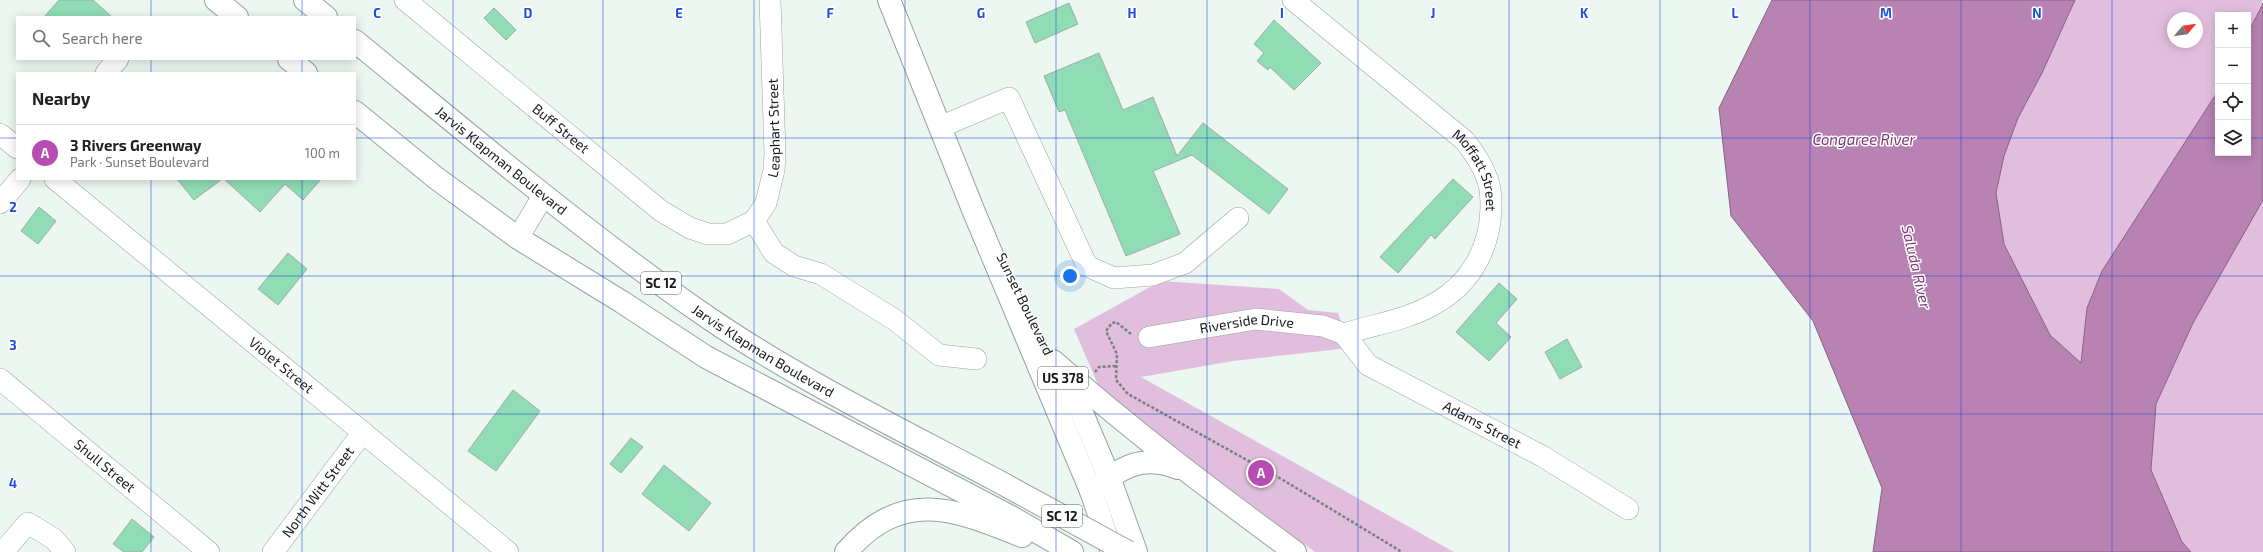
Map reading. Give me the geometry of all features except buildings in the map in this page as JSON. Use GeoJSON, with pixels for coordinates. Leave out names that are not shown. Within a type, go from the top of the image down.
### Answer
{"type":"FeatureCollection","features":[{"type":"Feature","properties":{"kind":"main road"},"geometry":{"type":"LineString","coordinates":[[216,0],[236,16]]}},
{"type":"Feature","properties":{"kind":"main road"},"geometry":{"type":"LineString","coordinates":[[305,0],[325,16]]}},
{"type":"Feature","properties":{"kind":"main road","name":"Sunset Boulevard"},"geometry":{"type":"LineString","coordinates":[[889,0],[974,212],[1091,491],[1112,552]]}},
{"type":"Feature","properties":{"kind":"main road","name":"Jarvis Klapman Boulevard"},"geometry":{"type":"LineString","coordinates":[[356,42],[543,196],[717,323],[796,372],[1128,552]]}},
{"type":"Feature","properties":{"kind":"main road"},"geometry":{"type":"LineString","coordinates":[[290,60],[305,72]]}},
{"type":"Feature","properties":{"kind":"main road","name":"Jarvis Klapman Boulevard"},"geometry":{"type":"LineString","coordinates":[[356,113],[436,178],[518,238],[622,302],[706,357],[1013,525],[1072,552]]}},
{"type":"Feature","properties":{"kind":"main road","name":"Sunset Boulevard"},"geometry":{"type":"LineString","coordinates":[[974,212],[1005,259],[1053,361],[1082,413],[1109,477],[1136,552]]}},
{"type":"Feature","properties":{"kind":"main road"},"geometry":{"type":"LineString","coordinates":[[1053,361],[1093,397],[1188,472],[1295,552]]}},
{"type":"Feature","properties":{"kind":"main road"},"geometry":{"type":"LineString","coordinates":[[1091,491],[1109,477],[1131,464],[1149,461],[1164,462],[1188,472]]}},
{"type":"Feature","properties":{"kind":"main road"},"geometry":{"type":"LineString","coordinates":[[846,552],[869,529],[899,514],[915,510],[948,510],[1013,525],[1062,552]]}},
{"type":"Feature","properties":{"kind":"street","name":"Buff Street"},"geometry":{"type":"LineString","coordinates":[[405,0],[661,211],[690,228],[708,234],[727,234],[754,221]]}},
{"type":"Feature","properties":{"kind":"street","name":"Leaphart Street"},"geometry":{"type":"LineString","coordinates":[[754,221],[768,197],[774,170],[775,154],[770,0]]}},
{"type":"Feature","properties":{"kind":"street","name":"Moffatt Street"},"geometry":{"type":"LineString","coordinates":[[1293,0],[1464,140],[1474,153],[1489,183],[1491,217],[1488,233],[1482,253],[1464,282],[1452,293],[1421,311],[1344,334]]}},
{"type":"Feature","properties":{"kind":"street"},"geometry":{"type":"LineString","coordinates":[[107,72],[117,60]]}},
{"type":"Feature","properties":{"kind":"street"},"geometry":{"type":"LineString","coordinates":[[940,127],[1009,98],[1087,266],[1114,278],[1153,275],[1184,263],[1238,218]]}},
{"type":"Feature","properties":{"kind":"street"},"geometry":{"type":"LineString","coordinates":[[0,134],[16,147]]}},
{"type":"Feature","properties":{"kind":"street"},"geometry":{"type":"LineString","coordinates":[[0,203],[19,180]]}},
{"type":"Feature","properties":{"kind":"street","name":"Violet Street"},"geometry":{"type":"LineString","coordinates":[[56,180],[508,552]]}},
{"type":"Feature","properties":{"kind":"street"},"geometry":{"type":"LineString","coordinates":[[518,238],[543,196]]}},
{"type":"Feature","properties":{"kind":"street"},"geometry":{"type":"LineString","coordinates":[[754,221],[774,253],[794,266],[828,278],[895,320],[939,355],[976,359]]}},
{"type":"Feature","properties":{"kind":"street","name":"Riverside Drive"},"geometry":{"type":"LineString","coordinates":[[1149,337],[1256,319],[1323,326],[1344,334]]}},
{"type":"Feature","properties":{"kind":"street","name":"Adams Street"},"geometry":{"type":"LineString","coordinates":[[1344,334],[1356,352],[1373,368],[1542,456],[1628,509]]}},
{"type":"Feature","properties":{"kind":"street","name":"Shull Street"},"geometry":{"type":"LineString","coordinates":[[0,379],[209,552]]}},
{"type":"Feature","properties":{"kind":"street","name":"North Witt Street"},"geometry":{"type":"LineString","coordinates":[[273,552],[363,432]]}},
{"type":"Feature","properties":{"kind":"street"},"geometry":{"type":"LineString","coordinates":[[9,549],[28,523],[54,539],[65,552]]}},
{"type":"Feature","properties":{"kind":"path"},"geometry":{"type":"LineString","coordinates":[[1149,337],[1128,334],[1116,322],[1112,323],[1106,331],[1117,354],[1116,380],[1128,394],[1283,480],[1402,552]]}},
{"type":"Feature","properties":{"kind":"path"},"geometry":{"type":"LineString","coordinates":[[1091,375],[1099,367],[1117,366]]}},
{"type":"Feature","properties":{"kind":"shaded area"},"geometry":{"type":"Polygon","coordinates":[[[2075,0],[2263,0],[2251,26],[2251,12],[2215,12],[2215,96],[2102,271],[2087,308],[2082,364],[2050,335],[2004,243],[1996,193],[2004,156],[2018,118],[2042,73],[2075,0]]]}},
{"type":"Feature","properties":{"kind":"shaded area"},"geometry":{"type":"Polygon","coordinates":[[[2263,200],[2263,552],[2191,552],[2182,543],[2151,470],[2156,404],[2193,323],[2263,200]]]}},
{"type":"Feature","properties":{"kind":"shaded area"},"geometry":{"type":"Polygon","coordinates":[[[1161,281],[1279,289],[1308,310],[1338,313],[1349,348],[1233,361],[1141,377],[1454,552],[1315,552],[1102,394],[1074,329],[1161,281]]]}},
{"type":"Feature","properties":{"kind":"water","name":"Congaree River"},"geometry":{"type":"Polygon","coordinates":[[[1772,0],[2075,0],[2042,73],[2018,118],[2004,156],[1996,193],[2004,244],[2050,335],[2081,363],[2087,308],[2102,271],[2215,96],[2215,156],[2251,156],[2251,27],[2263,3],[2263,200],[2193,323],[2156,404],[2151,470],[2182,542],[2191,552],[1873,552],[1882,488],[1813,321],[1731,216],[1719,108],[1772,0]]]}},
{"type":"Feature","properties":{"kind":"place","name":"3 Rivers Greenway"},"geometry":{"type":"Point","coordinates":[1261,473]}},
{"type":"Feature","properties":{"kind":"water label","name":"Saluda River"},"geometry":{"type":"Point","coordinates":[1916,267]}}]}
